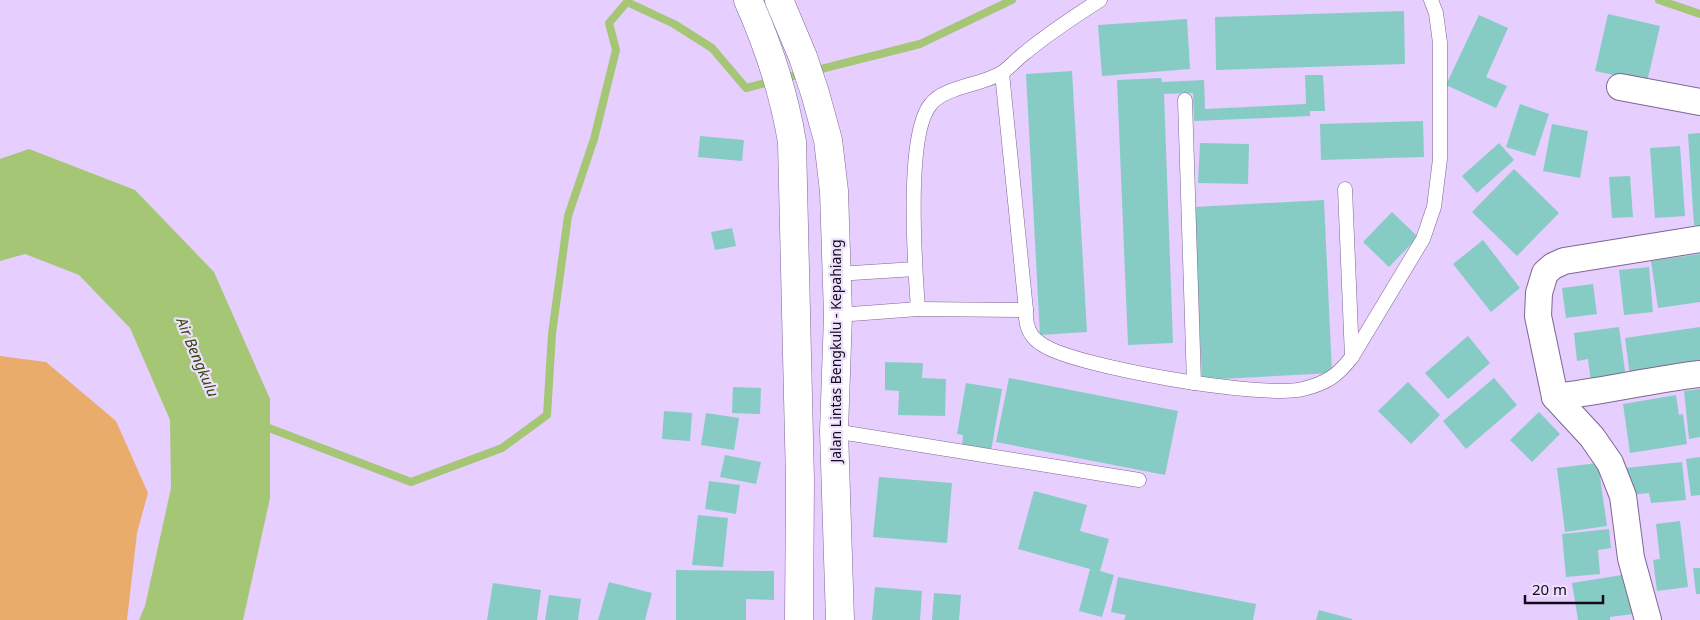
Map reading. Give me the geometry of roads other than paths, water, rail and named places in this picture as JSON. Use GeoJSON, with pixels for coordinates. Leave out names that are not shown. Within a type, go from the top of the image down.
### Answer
{"type":"FeatureCollection","features":[{"type":"Feature","properties":{"kind":"highway"},"geometry":{"type":"LineString","coordinates":[[748,0],[767,43],[788,120],[792,142],[800,481],[799,620]]}},
{"type":"Feature","properties":{"kind":"highway","name":"Jalan Lintas Bengkulu - Kepahiang"},"geometry":{"type":"LineString","coordinates":[[779,0],[803,57],[815,93],[828,140],[834,191],[838,315],[834,431],[840,620]]}},
{"type":"Feature","properties":{"kind":"street"},"geometry":{"type":"LineString","coordinates":[[1620,87],[1700,102]]}},
{"type":"Feature","properties":{"kind":"street"},"geometry":{"type":"LineString","coordinates":[[1648,620],[1631,558],[1623,496],[1610,463],[1592,437],[1555,398],[1538,316],[1539,293],[1545,273],[1553,266],[1564,261],[1700,239]]}},
{"type":"Feature","properties":{"kind":"street"},"geometry":{"type":"LineString","coordinates":[[1555,398],[1614,390],[1661,379],[1700,374]]}},
{"type":"Feature","properties":{"kind":"lane"},"geometry":{"type":"LineString","coordinates":[[918,309],[915,269],[915,153],[924,116],[931,103],[1002,73],[1026,51],[1100,0]]}},
{"type":"Feature","properties":{"kind":"lane"},"geometry":{"type":"LineString","coordinates":[[1002,73],[1026,310],[1025,324],[1031,334],[1043,346],[1083,361],[1194,383],[1277,391],[1301,390],[1338,375],[1352,357],[1423,239],[1434,207],[1440,159],[1440,53],[1436,13],[1431,0]]}},
{"type":"Feature","properties":{"kind":"lane"},"geometry":{"type":"LineString","coordinates":[[1184,100],[1194,383]]}},
{"type":"Feature","properties":{"kind":"lane"},"geometry":{"type":"LineString","coordinates":[[1345,189],[1352,357]]}},
{"type":"Feature","properties":{"kind":"lane"},"geometry":{"type":"LineString","coordinates":[[837,274],[915,269]]}},
{"type":"Feature","properties":{"kind":"lane"},"geometry":{"type":"LineString","coordinates":[[838,315],[918,309],[1026,310]]}},
{"type":"Feature","properties":{"kind":"lane"},"geometry":{"type":"LineString","coordinates":[[834,431],[1139,480]]}},
{"type":"Feature","properties":{"kind":"water","name":"Air Bengkulu"},"geometry":{"type":"Polygon","coordinates":[[[29,149],[135,190],[214,272],[270,399],[270,498],[243,620],[139,620],[145,606],[171,488],[170,420],[130,328],[79,275],[25,254],[0,261],[0,159],[29,149]]]}},
{"type":"Feature","properties":{"kind":"waterway"},"geometry":{"type":"LineString","coordinates":[[261,425],[411,482],[502,448],[547,415],[552,334],[568,216],[594,139],[616,50],[609,23],[627,2],[674,24],[712,48],[746,88],[920,44],[1012,0]]}},
{"type":"Feature","properties":{"kind":"waterway"},"geometry":{"type":"LineString","coordinates":[[1659,0],[1700,14]]}}]}
